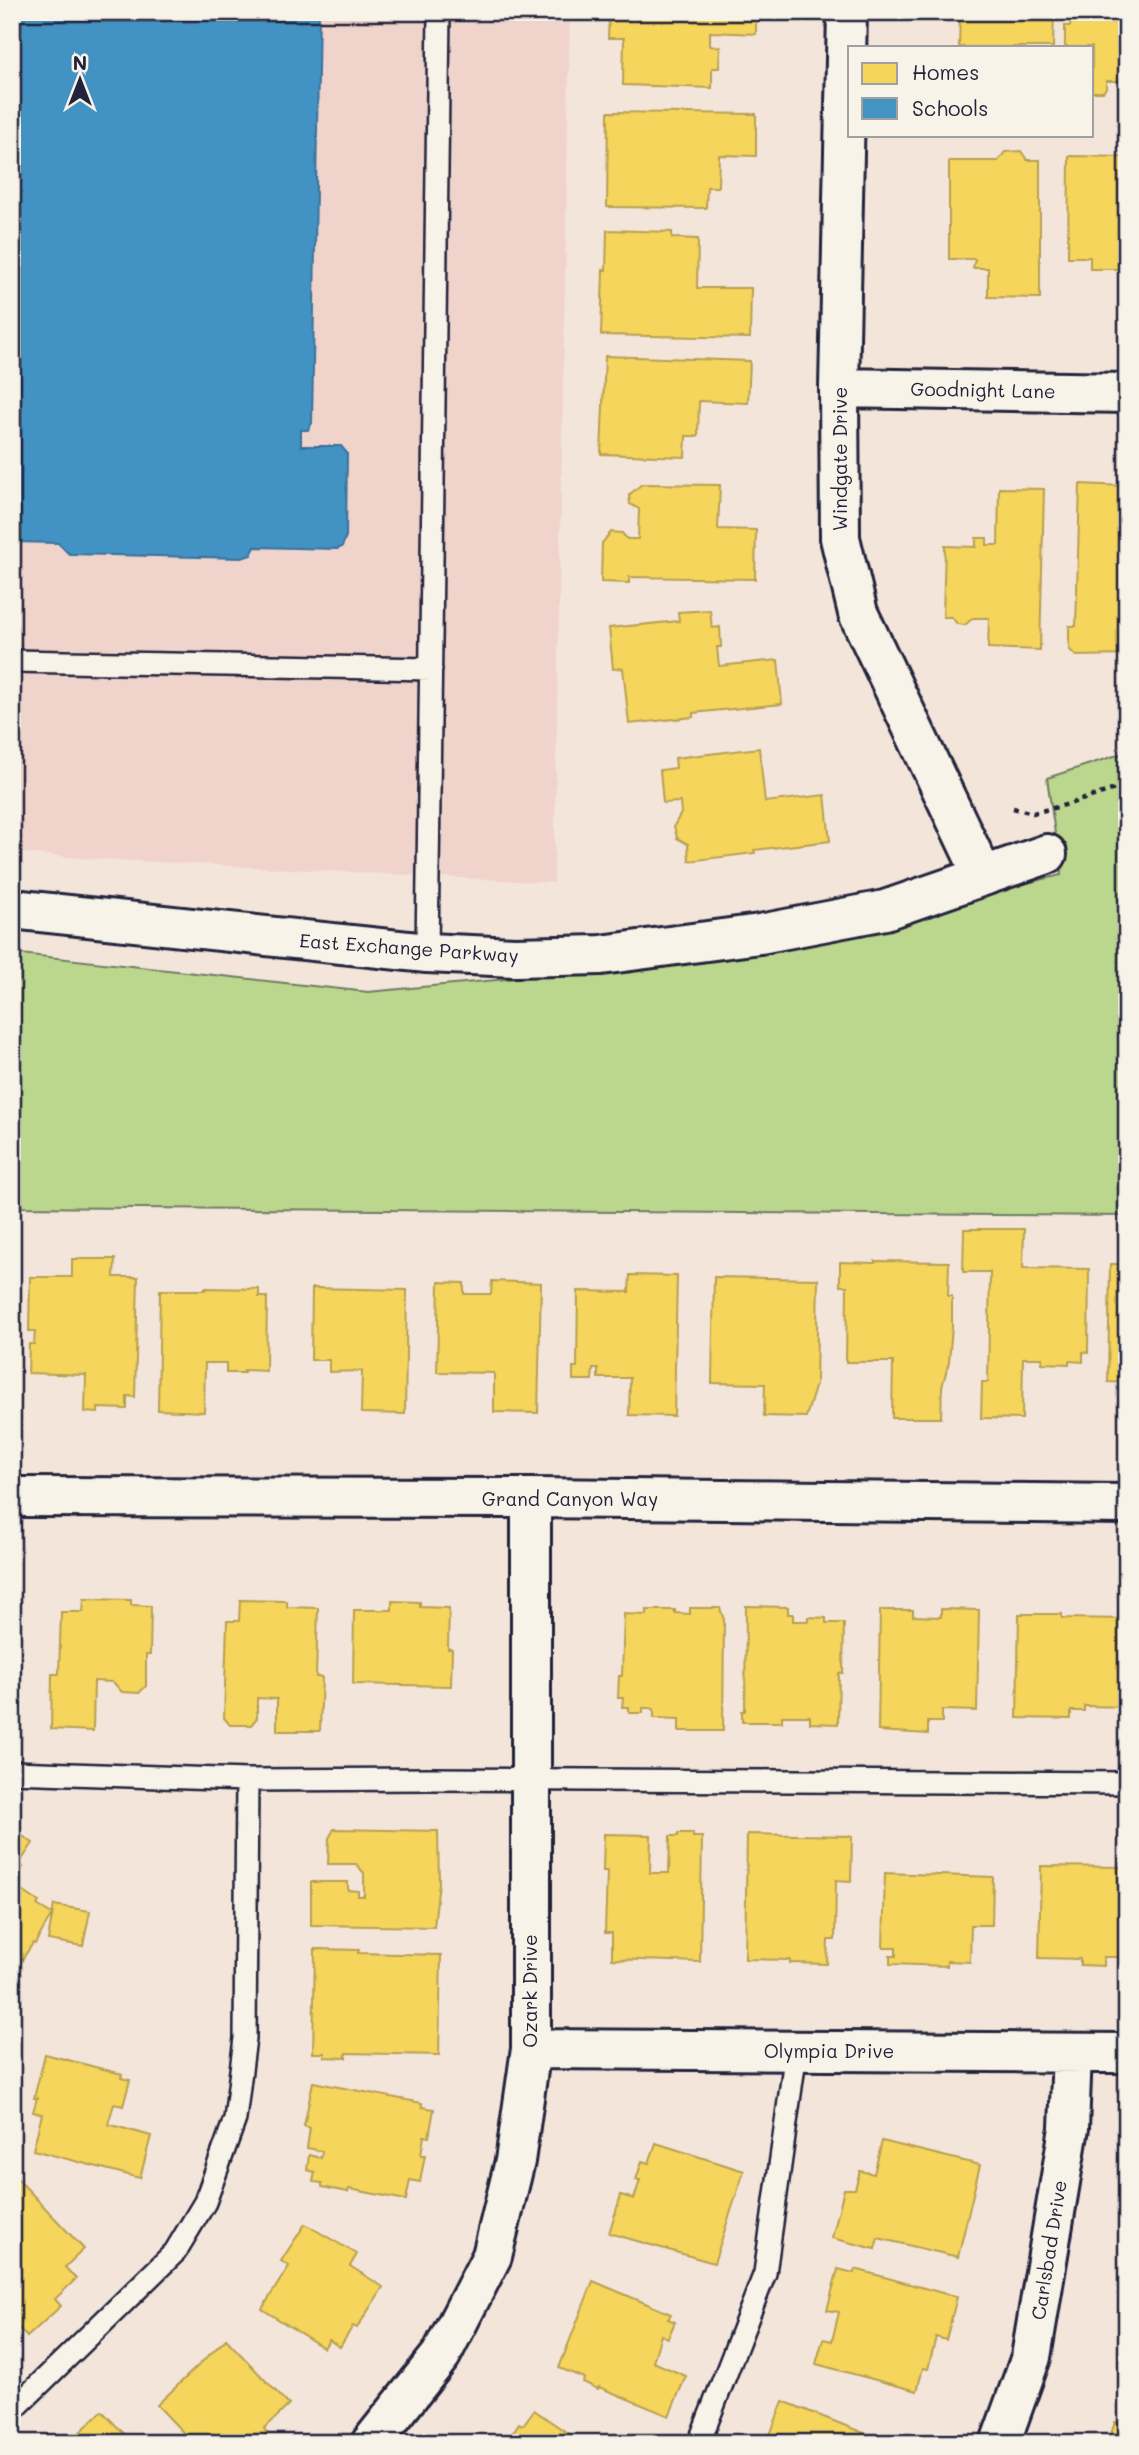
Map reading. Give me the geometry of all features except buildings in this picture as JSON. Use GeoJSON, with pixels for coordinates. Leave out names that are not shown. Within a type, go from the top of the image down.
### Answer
{"type":"FeatureCollection","features":[{"type":"Feature","properties":{"kind":"street","name":"Windgate Drive"},"geometry":{"type":"LineString","coordinates":[[847,12],[839,388],[840,538],[858,613],[983,876]]}},
{"type":"Feature","properties":{"kind":"street","name":"Goodnight Lane"},"geometry":{"type":"LineString","coordinates":[[839,388],[1127,393]]}},
{"type":"Feature","properties":{"kind":"street","name":"East Exchange Parkway"},"geometry":{"type":"LineString","coordinates":[[12,909],[426,953],[515,957],[601,955],[760,934],[885,909],[1046,854]]}},
{"type":"Feature","properties":{"kind":"street","name":"Grand Canyon Way"},"geometry":{"type":"LineString","coordinates":[[12,1497],[531,1498],[1127,1504]]}},
{"type":"Feature","properties":{"kind":"street","name":"Ozark Drive"},"geometry":{"type":"LineString","coordinates":[[371,2443],[440,2355],[492,2256],[514,2161],[531,2049],[531,1498]]}},
{"type":"Feature","properties":{"kind":"street","name":"Olympia Drive"},"geometry":{"type":"LineString","coordinates":[[531,2049],[1127,2053]]}},
{"type":"Feature","properties":{"kind":"street","name":"Carlsbad Drive"},"geometry":{"type":"LineString","coordinates":[[1000,2443],[1031,2357],[1069,2128],[1072,2053]]}},
{"type":"Feature","properties":{"kind":"lane"},"geometry":{"type":"LineString","coordinates":[[426,953],[439,12]]}},
{"type":"Feature","properties":{"kind":"lane"},"geometry":{"type":"LineString","coordinates":[[12,662],[431,669]]}},
{"type":"Feature","properties":{"kind":"lane"},"geometry":{"type":"LineString","coordinates":[[12,1772],[247,1780],[1127,1783]]}},
{"type":"Feature","properties":{"kind":"lane"},"geometry":{"type":"LineString","coordinates":[[12,2411],[175,2252],[205,2202],[227,2143],[235,2119],[245,2038],[247,1780]]}},
{"type":"Feature","properties":{"kind":"lane"},"geometry":{"type":"LineString","coordinates":[[699,2443],[765,2273],[796,2051]]}},
{"type":"Feature","properties":{"kind":"path"},"geometry":{"type":"LineString","coordinates":[[1013,808],[1033,813],[1127,785]]}},
{"type":"Feature","properties":{"kind":"shaded area"},"geometry":{"type":"Polygon","coordinates":[[[12,12],[570,12],[554,883],[79,858],[12,852],[12,12]]]}},
{"type":"Feature","properties":{"kind":"green space"},"geometry":{"type":"Polygon","coordinates":[[[1127,752],[1127,1216],[12,1207],[12,953],[368,992],[691,962],[1061,875],[1047,778],[1127,752]]]}}]}
